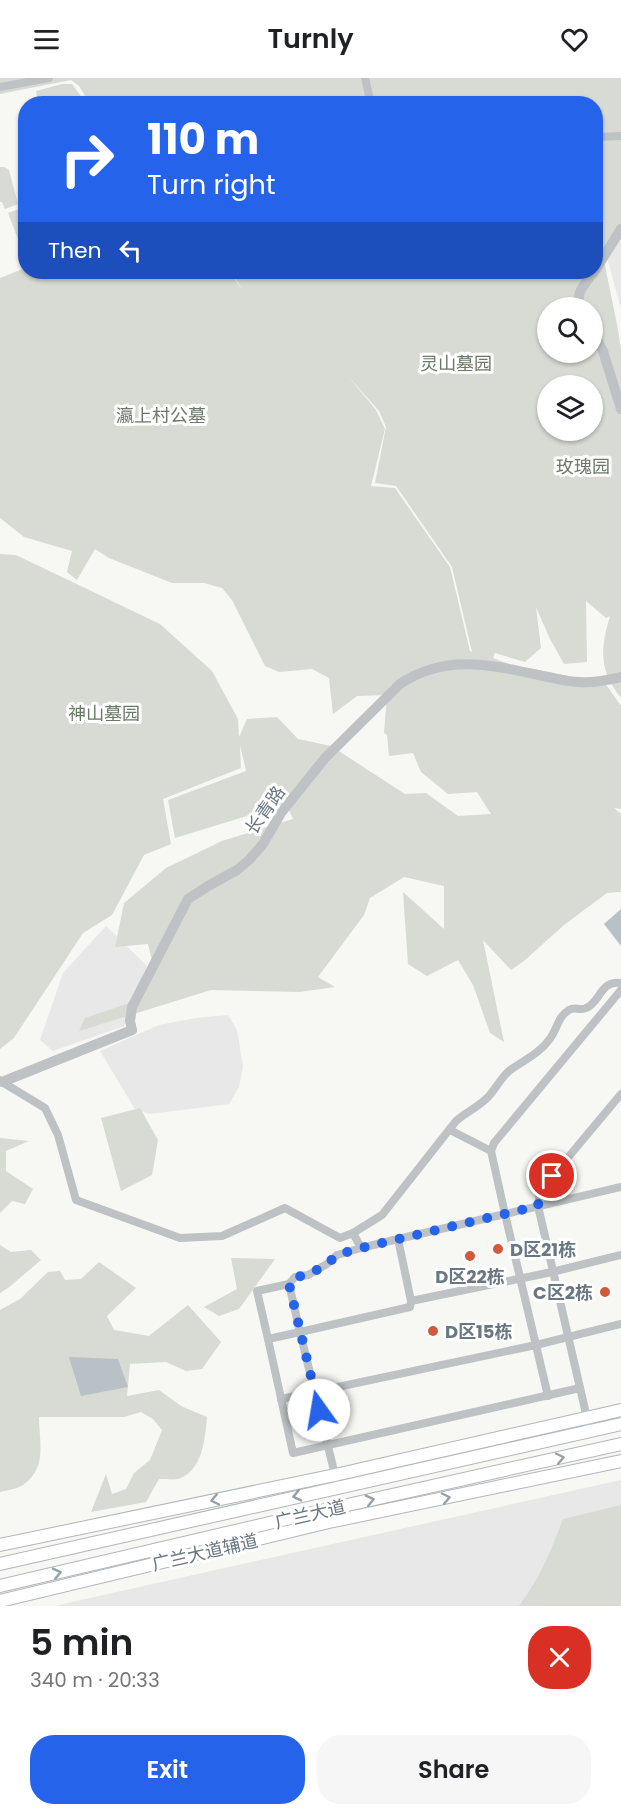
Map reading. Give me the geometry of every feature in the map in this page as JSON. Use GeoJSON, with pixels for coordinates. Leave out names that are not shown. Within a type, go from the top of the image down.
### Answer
{"type":"FeatureCollection","features":[{"type":"Feature","properties":{"kind":"main road"},"geometry":{"type":"LineString","coordinates":[[0,1545],[336,1481],[621,1410]]}},
{"type":"Feature","properties":{"kind":"main road","name":"广兰大道"},"geometry":{"type":"LineString","coordinates":[[0,1564],[336,1481],[621,1424]]}},
{"type":"Feature","properties":{"kind":"main road","name":"广兰大道"},"geometry":{"type":"LineString","coordinates":[[0,1586],[621,1444]]}},
{"type":"Feature","properties":{"kind":"main road","name":"广兰大道辅道"},"geometry":{"type":"LineString","coordinates":[[0,1601],[329,1522],[621,1461]]}},
{"type":"Feature","properties":{"kind":"street"},"geometry":{"type":"LineString","coordinates":[[0,87],[50,78]]}},
{"type":"Feature","properties":{"kind":"street"},"geometry":{"type":"LineString","coordinates":[[365,78],[369,96]]}},
{"type":"Feature","properties":{"kind":"street"},"geometry":{"type":"LineString","coordinates":[[603,137],[621,136]]}},
{"type":"Feature","properties":{"kind":"street"},"geometry":{"type":"LineString","coordinates":[[603,257],[621,229]]}},
{"type":"Feature","properties":{"kind":"street"},"geometry":{"type":"LineString","coordinates":[[578,297],[579,292],[588,279]]}},
{"type":"Feature","properties":{"kind":"street"},"geometry":{"type":"LineString","coordinates":[[603,351],[621,409]]}},
{"type":"Feature","properties":{"kind":"street","name":"长青路"},"geometry":{"type":"LineString","coordinates":[[1,1081],[132,1030],[130,1021],[132,1007],[188,899],[237,870],[249,860],[325,758],[385,698],[414,675],[456,664],[472,664],[498,666],[577,682],[621,677]]}},
{"type":"Feature","properties":{"kind":"street"},"geometry":{"type":"LineString","coordinates":[[1,1081],[45,1108],[58,1135],[76,1200],[180,1238],[222,1236],[285,1208],[340,1238],[353,1233],[382,1215],[462,1116],[476,1108],[490,1095],[506,1074],[549,1041],[564,1013],[569,1009],[586,1008],[608,985],[614,982],[621,983]]}},
{"type":"Feature","properties":{"kind":"street"},"geometry":{"type":"LineString","coordinates":[[548,1396],[491,1151],[494,1143],[621,990]]}},
{"type":"Feature","properties":{"kind":"street"},"geometry":{"type":"LineString","coordinates":[[590,1431],[538,1206],[540,1191],[621,1094]]}},
{"type":"Feature","properties":{"kind":"street"},"geometry":{"type":"LineString","coordinates":[[450,1130],[491,1151]]}},
{"type":"Feature","properties":{"kind":"street"},"geometry":{"type":"LineString","coordinates":[[580,1388],[293,1453],[257,1292],[289,1284],[295,1277],[308,1275],[337,1255],[361,1248],[621,1187]]}},
{"type":"Feature","properties":{"kind":"street"},"geometry":{"type":"LineString","coordinates":[[353,1233],[361,1248]]}},
{"type":"Feature","properties":{"kind":"street"},"geometry":{"type":"LineString","coordinates":[[268,1340],[410,1307],[411,1300],[398,1239]]}},
{"type":"Feature","properties":{"kind":"street"},"geometry":{"type":"LineString","coordinates":[[411,1300],[621,1256]]}},
{"type":"Feature","properties":{"kind":"street"},"geometry":{"type":"LineString","coordinates":[[289,1284],[336,1481]]}},
{"type":"Feature","properties":{"kind":"street"},"geometry":{"type":"LineString","coordinates":[[281,1400],[536,1345],[621,1324]]}},
{"type":"Feature","properties":{"kind":"shaded area"},"geometry":{"type":"Polygon","coordinates":[[[621,234],[621,309],[607,257],[621,234]]]}},
{"type":"Feature","properties":{"kind":"shaded area"},"geometry":{"type":"Polygon","coordinates":[[[621,909],[621,946],[604,924],[621,909]]]}},
{"type":"Feature","properties":{"kind":"shaded area"},"geometry":{"type":"Polygon","coordinates":[[[106,926],[147,966],[124,1026],[53,1051],[40,1040],[63,973],[106,926]]]}},
{"type":"Feature","properties":{"kind":"shaded area"},"geometry":{"type":"Polygon","coordinates":[[[228,1015],[237,1030],[243,1067],[239,1087],[229,1104],[150,1114],[135,1109],[100,1051],[159,1025],[228,1015]]]}},
{"type":"Feature","properties":{"kind":"shaded area"},"geometry":{"type":"Polygon","coordinates":[[[69,1357],[118,1359],[128,1387],[81,1396],[69,1357]]]}},
{"type":"Feature","properties":{"kind":"shaded area"},"geometry":{"type":"Polygon","coordinates":[[[621,1480],[621,1606],[54,1606],[621,1480]]]}},
{"type":"Feature","properties":{"kind":"green space"},"geometry":{"type":"Polygon","coordinates":[[[0,78],[621,78],[621,231],[604,261],[621,349],[621,698],[605,669],[604,639],[610,616],[606,618],[586,601],[587,662],[564,664],[536,607],[541,648],[525,662],[495,653],[493,658],[511,665],[605,683],[621,706],[621,809],[614,808],[621,814],[621,892],[607,893],[564,925],[511,970],[483,940],[504,1042],[490,1033],[473,985],[458,960],[427,976],[408,964],[403,892],[444,929],[444,886],[404,877],[370,898],[364,915],[318,977],[335,987],[299,992],[211,990],[79,1031],[85,1018],[135,1001],[154,969],[148,944],[115,947],[124,903],[166,868],[222,841],[293,819],[286,804],[175,838],[168,800],[246,771],[240,745],[241,768],[163,799],[171,844],[144,855],[112,915],[83,933],[14,1038],[0,1049],[0,554],[16,555],[160,624],[212,671],[238,719],[239,737],[247,719],[277,717],[298,739],[331,746],[405,794],[426,793],[458,816],[491,814],[477,792],[448,794],[421,772],[413,753],[389,756],[387,735],[384,733],[387,695],[357,696],[333,714],[329,678],[312,669],[279,672],[265,666],[232,600],[222,588],[204,583],[172,583],[109,558],[95,549],[77,580],[67,572],[72,551],[24,537],[0,518],[0,278],[18,271],[18,279],[235,279],[242,290],[236,279],[603,279],[603,96],[85,96],[79,86],[71,80],[0,94],[0,78]],[[348,376],[376,410],[385,429],[371,486],[395,488],[450,567],[472,652],[452,567],[396,486],[375,483],[386,427],[379,411],[348,376]]]}},
{"type":"Feature","properties":{"kind":"green space"},"geometry":{"type":"Polygon","coordinates":[[[62,84],[72,84],[81,96],[37,96],[36,91],[62,84]]]}},
{"type":"Feature","properties":{"kind":"green space"},"geometry":{"type":"Polygon","coordinates":[[[0,167],[9,170],[18,204],[5,209],[0,202],[0,167]]]}},
{"type":"Feature","properties":{"kind":"green space"},"geometry":{"type":"Polygon","coordinates":[[[18,209],[18,239],[8,213],[18,209]]]}},
{"type":"Feature","properties":{"kind":"green space"},"geometry":{"type":"Polygon","coordinates":[[[140,1108],[158,1140],[152,1175],[121,1191],[101,1118],[140,1108]]]}},
{"type":"Feature","properties":{"kind":"green space"},"geometry":{"type":"Polygon","coordinates":[[[0,1138],[29,1141],[6,1151],[6,1171],[33,1189],[25,1204],[12,1201],[0,1213],[0,1138]]]}},
{"type":"Feature","properties":{"kind":"green space"},"geometry":{"type":"Polygon","coordinates":[[[0,1245],[11,1252],[31,1250],[41,1260],[0,1293],[0,1245]]]}},
{"type":"Feature","properties":{"kind":"green space"},"geometry":{"type":"Polygon","coordinates":[[[231,1258],[275,1259],[239,1309],[219,1316],[204,1307],[237,1289],[231,1258]]]}},
{"type":"Feature","properties":{"kind":"green space"},"geometry":{"type":"Polygon","coordinates":[[[99,1262],[136,1288],[107,1316],[114,1330],[149,1336],[188,1305],[221,1342],[202,1369],[186,1371],[166,1362],[130,1364],[127,1396],[159,1390],[181,1406],[207,1417],[204,1444],[198,1461],[193,1469],[178,1479],[159,1479],[146,1502],[91,1512],[106,1474],[112,1494],[126,1489],[134,1473],[150,1460],[162,1430],[153,1419],[141,1412],[124,1417],[39,1417],[41,1445],[36,1470],[23,1485],[0,1492],[0,1310],[20,1299],[48,1272],[60,1271],[65,1280],[81,1279],[99,1262]]]}},
{"type":"Feature","properties":{"kind":"green space"},"geometry":{"type":"Polygon","coordinates":[[[621,1505],[621,1606],[519,1606],[544,1564],[563,1519],[621,1505]]]}},
{"type":"Feature","properties":{"kind":"place","name":"D区21栋"},"geometry":{"type":"Point","coordinates":[498,1249]}},
{"type":"Feature","properties":{"kind":"place","name":"D区22栋"},"geometry":{"type":"Point","coordinates":[470,1256]}},
{"type":"Feature","properties":{"kind":"place","name":"C区2栋"},"geometry":{"type":"Point","coordinates":[605,1292]}},
{"type":"Feature","properties":{"kind":"place","name":"D区15栋"},"geometry":{"type":"Point","coordinates":[433,1331]}},
{"type":"Feature","properties":{"kind":"route"},"geometry":{"type":"LineString","coordinates":[[319,1410],[289,1284],[295,1277],[308,1275],[337,1255],[538,1206],[540,1191],[552,1176]]}},
{"type":"Feature","properties":{"kind":"park label","name":"灵山墓园"},"geometry":{"type":"Point","coordinates":[456,363]}},
{"type":"Feature","properties":{"kind":"park label","name":"瀛上村公墓"},"geometry":{"type":"Point","coordinates":[161,415]}},
{"type":"Feature","properties":{"kind":"park label","name":"玫瑰园"},"geometry":{"type":"Point","coordinates":[583,466]}},
{"type":"Feature","properties":{"kind":"park label","name":"神山墓园"},"geometry":{"type":"Point","coordinates":[104,713]}}]}
